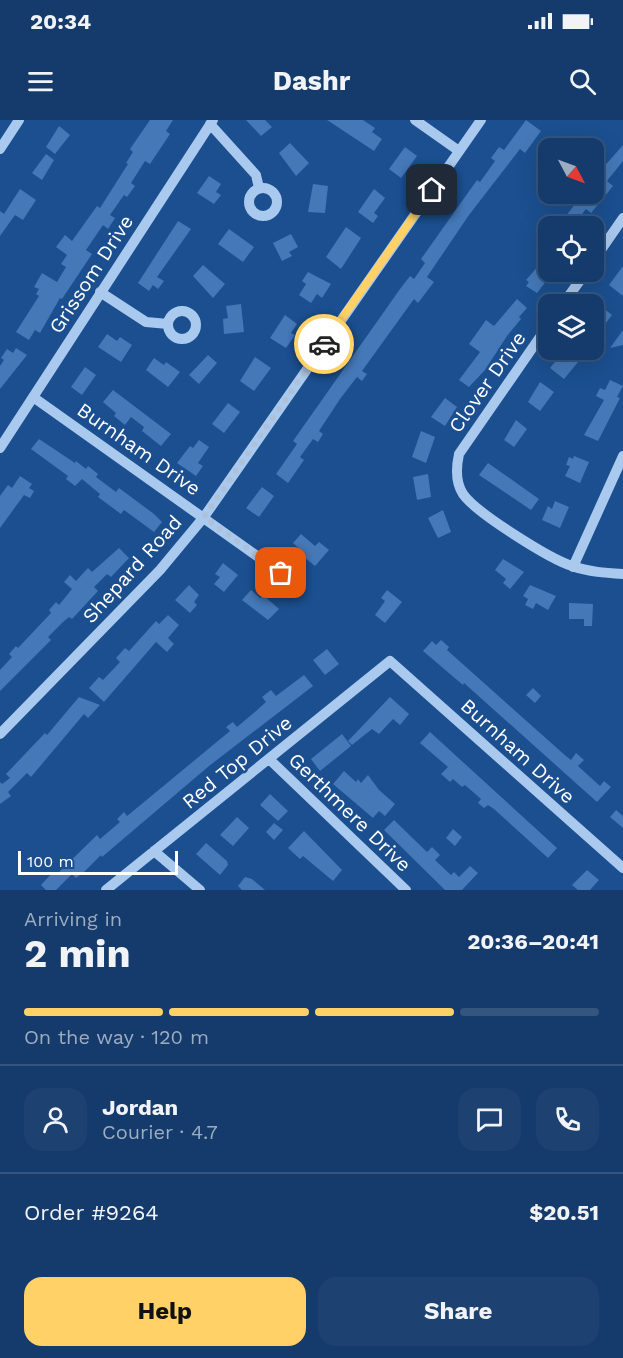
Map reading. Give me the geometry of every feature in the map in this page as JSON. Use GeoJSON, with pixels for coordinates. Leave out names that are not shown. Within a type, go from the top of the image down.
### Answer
{"type":"FeatureCollection","features":[{"type":"Feature","properties":{"kind":"street"},"geometry":{"type":"LineString","coordinates":[[0,149],[19,120]]}},
{"type":"Feature","properties":{"kind":"street"},"geometry":{"type":"LineString","coordinates":[[415,120],[459,151]]}},
{"type":"Feature","properties":{"kind":"street","name":"Shepard Road"},"geometry":{"type":"LineString","coordinates":[[0,734],[160,570],[204,517],[481,120]]}},
{"type":"Feature","properties":{"kind":"street"},"geometry":{"type":"LineString","coordinates":[[212,122],[256,175],[259,188]]}},
{"type":"Feature","properties":{"kind":"street","name":"Grissom Drive"},"geometry":{"type":"LineString","coordinates":[[0,448],[212,122]]}},
{"type":"Feature","properties":{"kind":"street"},"geometry":{"type":"LineString","coordinates":[[604,246],[623,218]]}},
{"type":"Feature","properties":{"kind":"street"},"geometry":{"type":"LineString","coordinates":[[100,292],[146,322],[168,324]]}},
{"type":"Feature","properties":{"kind":"street","name":"Clover Drive"},"geometry":{"type":"LineString","coordinates":[[538,340],[459,454],[456,473],[463,495],[494,520],[552,558],[591,572],[623,574]]}},
{"type":"Feature","properties":{"kind":"street","name":"Burnham Drive"},"geometry":{"type":"LineString","coordinates":[[33,397],[281,573]]}},
{"type":"Feature","properties":{"kind":"street"},"geometry":{"type":"LineString","coordinates":[[573,567],[623,456]]}},
{"type":"Feature","properties":{"kind":"street","name":"Burnham Drive"},"geometry":{"type":"LineString","coordinates":[[390,661],[623,868]]}},
{"type":"Feature","properties":{"kind":"street","name":"Red Top Drive"},"geometry":{"type":"LineString","coordinates":[[106,890],[390,661]]}},
{"type":"Feature","properties":{"kind":"street","name":"Gerthmere Drive"},"geometry":{"type":"LineString","coordinates":[[269,759],[406,890]]}},
{"type":"Feature","properties":{"kind":"street"},"geometry":{"type":"LineString","coordinates":[[154,851],[200,890]]}},
{"type":"Feature","properties":{"kind":"building"},"geometry":{"type":"Polygon","coordinates":[[[150,120],[173,120],[166,131],[170,134],[150,164],[145,161],[131,183],[135,186],[127,197],[124,195],[110,215],[115,218],[108,229],[103,225],[86,250],[92,254],[62,299],[60,298],[40,333],[35,330],[29,340],[16,332],[39,296],[36,294],[39,289],[34,287],[42,273],[57,282],[66,267],[61,264],[67,255],[56,247],[65,235],[72,241],[97,206],[100,208],[128,164],[126,163],[133,152],[130,149],[150,120]]]}},
{"type":"Feature","properties":{"kind":"building"},"geometry":{"type":"Polygon","coordinates":[[[246,120],[265,120],[272,127],[261,136],[246,120]]]}},
{"type":"Feature","properties":{"kind":"building"},"geometry":{"type":"Polygon","coordinates":[[[327,120],[363,120],[375,128],[372,132],[382,139],[374,151],[327,120]]]}},
{"type":"Feature","properties":{"kind":"building"},"geometry":{"type":"Polygon","coordinates":[[[526,120],[541,131],[525,153],[520,149],[469,215],[427,277],[434,282],[418,303],[414,299],[362,371],[367,374],[362,381],[357,377],[340,399],[319,431],[323,434],[318,442],[313,439],[300,457],[304,460],[288,483],[276,474],[297,444],[293,441],[400,289],[410,276],[414,279],[425,263],[421,259],[477,180],[480,182],[495,161],[491,158],[499,147],[504,150],[526,120]]]}},
{"type":"Feature","properties":{"kind":"building"},"geometry":{"type":"Polygon","coordinates":[[[59,126],[70,135],[55,154],[46,147],[59,126]]]}},
{"type":"Feature","properties":{"kind":"building"},"geometry":{"type":"Polygon","coordinates":[[[290,143],[309,163],[296,176],[279,153],[290,143]]]}},
{"type":"Feature","properties":{"kind":"building"},"geometry":{"type":"Polygon","coordinates":[[[623,145],[623,161],[607,181],[613,186],[604,197],[604,167],[623,145]]]}},
{"type":"Feature","properties":{"kind":"building"},"geometry":{"type":"Polygon","coordinates":[[[405,147],[417,156],[401,178],[389,169],[405,147]]]}},
{"type":"Feature","properties":{"kind":"building"},"geometry":{"type":"Polygon","coordinates":[[[46,154],[54,160],[42,180],[32,173],[46,154]]]}},
{"type":"Feature","properties":{"kind":"building"},"geometry":{"type":"Polygon","coordinates":[[[209,176],[221,184],[216,192],[221,195],[214,204],[197,193],[209,176]]]}},
{"type":"Feature","properties":{"kind":"building"},"geometry":{"type":"Polygon","coordinates":[[[313,184],[328,186],[325,213],[308,212],[313,184]]]}},
{"type":"Feature","properties":{"kind":"building"},"geometry":{"type":"Polygon","coordinates":[[[20,189],[36,200],[23,220],[15,215],[0,236],[0,211],[4,214],[20,189]]]}},
{"type":"Feature","properties":{"kind":"building"},"geometry":{"type":"Polygon","coordinates":[[[374,189],[385,198],[374,213],[378,216],[373,223],[358,212],[374,189]]]}},
{"type":"Feature","properties":{"kind":"building"},"geometry":{"type":"Polygon","coordinates":[[[575,204],[598,204],[591,213],[586,209],[581,216],[566,216],[575,204]]]}},
{"type":"Feature","properties":{"kind":"building"},"geometry":{"type":"Polygon","coordinates":[[[178,221],[191,229],[157,277],[164,281],[158,289],[153,285],[149,291],[138,283],[178,221]]]}},
{"type":"Feature","properties":{"kind":"building"},"geometry":{"type":"Polygon","coordinates":[[[346,227],[361,238],[341,269],[326,257],[346,227]]]}},
{"type":"Feature","properties":{"kind":"building"},"geometry":{"type":"Polygon","coordinates":[[[229,229],[254,247],[243,262],[218,244],[229,229]]]}},
{"type":"Feature","properties":{"kind":"building"},"geometry":{"type":"Polygon","coordinates":[[[291,234],[298,247],[289,252],[292,256],[282,261],[273,243],[291,234]]]}},
{"type":"Feature","properties":{"kind":"building"},"geometry":{"type":"Polygon","coordinates":[[[203,265],[225,284],[213,298],[193,276],[203,265]]]}},
{"type":"Feature","properties":{"kind":"building"},"geometry":{"type":"Polygon","coordinates":[[[538,266],[538,282],[545,282],[537,293],[526,286],[529,282],[526,280],[538,266]]]}},
{"type":"Feature","properties":{"kind":"building"},"geometry":{"type":"Polygon","coordinates":[[[623,266],[623,296],[609,285],[623,266]]]}},
{"type":"Feature","properties":{"kind":"building"},"geometry":{"type":"Polygon","coordinates":[[[308,272],[331,284],[322,298],[317,294],[311,303],[299,295],[306,284],[302,281],[308,272]]]}},
{"type":"Feature","properties":{"kind":"building"},"geometry":{"type":"Polygon","coordinates":[[[517,299],[527,308],[519,317],[521,319],[485,370],[469,387],[459,380],[480,352],[469,344],[486,320],[494,326],[517,299]]]}},
{"type":"Feature","properties":{"kind":"building"},"geometry":{"type":"Polygon","coordinates":[[[241,304],[244,332],[224,334],[223,319],[228,318],[226,306],[241,304]]]}},
{"type":"Feature","properties":{"kind":"building"},"geometry":{"type":"Polygon","coordinates":[[[604,309],[612,315],[604,325],[604,309]]]}},
{"type":"Feature","properties":{"kind":"building"},"geometry":{"type":"Polygon","coordinates":[[[285,315],[297,324],[291,333],[295,335],[286,348],[270,338],[285,315]]]}},
{"type":"Feature","properties":{"kind":"building"},"geometry":{"type":"Polygon","coordinates":[[[623,330],[623,345],[610,348],[623,330]]]}},
{"type":"Feature","properties":{"kind":"building"},"geometry":{"type":"Polygon","coordinates":[[[107,334],[117,341],[120,337],[132,345],[121,362],[98,347],[107,334]]]}},
{"type":"Feature","properties":{"kind":"building"},"geometry":{"type":"Polygon","coordinates":[[[16,348],[27,355],[0,389],[0,366],[4,360],[1,358],[7,349],[13,353],[16,348]]]}},
{"type":"Feature","properties":{"kind":"building"},"geometry":{"type":"Polygon","coordinates":[[[208,355],[217,363],[199,384],[189,375],[208,355]]]}},
{"type":"Feature","properties":{"kind":"building"},"geometry":{"type":"Polygon","coordinates":[[[255,357],[271,368],[254,391],[240,381],[255,357]]]}},
{"type":"Feature","properties":{"kind":"building"},"geometry":{"type":"Polygon","coordinates":[[[154,358],[164,365],[166,362],[180,372],[168,387],[146,370],[154,358]]]}},
{"type":"Feature","properties":{"kind":"building"},"geometry":{"type":"Polygon","coordinates":[[[557,360],[580,360],[564,379],[550,368],[557,360]]]}},
{"type":"Feature","properties":{"kind":"building"},"geometry":{"type":"Polygon","coordinates":[[[85,367],[96,375],[82,395],[71,387],[85,367]]]}},
{"type":"Feature","properties":{"kind":"building"},"geometry":{"type":"Polygon","coordinates":[[[610,380],[623,386],[617,397],[620,398],[598,441],[584,435],[604,400],[596,396],[600,388],[605,390],[610,380]]]}},
{"type":"Feature","properties":{"kind":"building"},"geometry":{"type":"Polygon","coordinates":[[[540,382],[554,392],[540,411],[528,402],[540,382]]]}},
{"type":"Feature","properties":{"kind":"building"},"geometry":{"type":"Polygon","coordinates":[[[113,390],[171,434],[161,446],[142,431],[144,427],[131,417],[125,425],[114,416],[116,413],[103,402],[113,390]]]}},
{"type":"Feature","properties":{"kind":"building"},"geometry":{"type":"Polygon","coordinates":[[[445,398],[457,407],[445,426],[431,417],[445,398]]]}},
{"type":"Feature","properties":{"kind":"building"},"geometry":{"type":"Polygon","coordinates":[[[228,403],[240,412],[224,433],[212,424],[228,403]]]}},
{"type":"Feature","properties":{"kind":"building"},"geometry":{"type":"Polygon","coordinates":[[[516,420],[527,429],[514,447],[504,440],[516,420]]]}},
{"type":"Feature","properties":{"kind":"building"},"geometry":{"type":"Polygon","coordinates":[[[421,431],[435,437],[426,463],[412,457],[421,431]]]}},
{"type":"Feature","properties":{"kind":"building"},"geometry":{"type":"Polygon","coordinates":[[[39,439],[75,463],[76,461],[86,469],[88,466],[98,474],[96,477],[116,492],[119,488],[162,522],[154,532],[124,510],[121,514],[98,497],[100,494],[82,479],[75,486],[66,479],[68,476],[31,449],[39,439]]]}},
{"type":"Feature","properties":{"kind":"building"},"geometry":{"type":"Polygon","coordinates":[[[199,440],[209,447],[198,463],[203,466],[196,476],[177,463],[190,446],[193,448],[199,440]]]}},
{"type":"Feature","properties":{"kind":"building"},"geometry":{"type":"Polygon","coordinates":[[[574,456],[589,462],[580,483],[565,476],[570,466],[566,465],[569,457],[573,459],[574,456]]]}},
{"type":"Feature","properties":{"kind":"building"},"geometry":{"type":"Polygon","coordinates":[[[488,463],[539,499],[531,510],[479,475],[488,463]]]}},
{"type":"Feature","properties":{"kind":"building"},"geometry":{"type":"Polygon","coordinates":[[[428,474],[431,497],[417,500],[413,477],[428,474]]]}},
{"type":"Feature","properties":{"kind":"building"},"geometry":{"type":"Polygon","coordinates":[[[20,476],[32,484],[29,488],[34,491],[30,498],[24,495],[0,528],[0,496],[8,485],[12,488],[20,476]]]}},
{"type":"Feature","properties":{"kind":"building"},"geometry":{"type":"Polygon","coordinates":[[[262,487],[274,496],[259,517],[246,508],[262,487]]]}},
{"type":"Feature","properties":{"kind":"building"},"geometry":{"type":"Polygon","coordinates":[[[555,501],[569,507],[560,528],[542,520],[548,506],[552,509],[555,501]]]}},
{"type":"Feature","properties":{"kind":"building"},"geometry":{"type":"Polygon","coordinates":[[[443,510],[451,532],[438,538],[428,518],[443,510]]]}},
{"type":"Feature","properties":{"kind":"building"},"geometry":{"type":"Polygon","coordinates":[[[301,534],[315,546],[319,542],[329,550],[315,566],[300,554],[302,551],[293,543],[301,534]]]}},
{"type":"Feature","properties":{"kind":"building"},"geometry":{"type":"Polygon","coordinates":[[[119,548],[129,558],[111,577],[107,574],[94,587],[98,591],[72,619],[69,617],[48,637],[51,640],[0,691],[0,670],[12,657],[9,654],[16,646],[18,648],[51,613],[49,610],[56,602],[59,605],[72,589],[64,582],[70,575],[76,581],[88,568],[92,572],[119,548]]]}},
{"type":"Feature","properties":{"kind":"building"},"geometry":{"type":"Polygon","coordinates":[[[503,559],[524,572],[510,589],[503,583],[506,579],[495,570],[503,559]]]}},
{"type":"Feature","properties":{"kind":"building"},"geometry":{"type":"Polygon","coordinates":[[[223,563],[238,575],[224,592],[214,584],[220,577],[215,574],[223,563]]]}},
{"type":"Feature","properties":{"kind":"building"},"geometry":{"type":"Polygon","coordinates":[[[189,585],[199,595],[194,602],[197,605],[190,613],[175,600],[189,585]]]}},
{"type":"Feature","properties":{"kind":"building"},"geometry":{"type":"Polygon","coordinates":[[[530,585],[556,596],[548,610],[536,603],[533,609],[525,605],[528,599],[523,596],[530,585]]]}},
{"type":"Feature","properties":{"kind":"building"},"geometry":{"type":"Polygon","coordinates":[[[251,590],[260,598],[263,595],[279,609],[268,620],[242,600],[251,590]]]}},
{"type":"Feature","properties":{"kind":"building"},"geometry":{"type":"Polygon","coordinates":[[[387,590],[402,602],[385,623],[375,615],[385,601],[381,598],[387,590]]]}},
{"type":"Feature","properties":{"kind":"building"},"geometry":{"type":"Polygon","coordinates":[[[569,603],[593,604],[592,626],[584,626],[584,619],[569,619],[569,603]]]}},
{"type":"Feature","properties":{"kind":"building"},"geometry":{"type":"Polygon","coordinates":[[[168,615],[179,625],[168,638],[174,644],[167,652],[156,642],[104,702],[89,688],[99,677],[103,680],[120,662],[116,658],[125,648],[129,651],[156,621],[159,624],[168,615]]]}},
{"type":"Feature","properties":{"kind":"building"},"geometry":{"type":"Polygon","coordinates":[[[441,640],[449,647],[447,650],[567,757],[571,760],[576,753],[584,760],[578,766],[600,786],[604,781],[611,787],[597,802],[464,683],[463,685],[423,651],[432,641],[436,645],[441,640]]]}},
{"type":"Feature","properties":{"kind":"building"},"geometry":{"type":"Polygon","coordinates":[[[327,649],[339,664],[325,675],[313,660],[327,649]]]}},
{"type":"Feature","properties":{"kind":"building"},"geometry":{"type":"Polygon","coordinates":[[[304,675],[313,686],[209,766],[102,857],[101,855],[84,872],[76,878],[72,874],[56,890],[46,890],[41,885],[53,872],[56,875],[97,835],[100,839],[120,822],[117,819],[124,812],[127,816],[230,731],[226,727],[233,722],[237,727],[256,711],[266,702],[262,697],[271,690],[276,696],[304,675]]]}},
{"type":"Feature","properties":{"kind":"building"},"geometry":{"type":"Polygon","coordinates":[[[533,688],[541,696],[535,703],[526,695],[533,688]]]}},
{"type":"Feature","properties":{"kind":"building"},"geometry":{"type":"Polygon","coordinates":[[[79,697],[100,705],[88,718],[84,714],[31,777],[27,773],[8,792],[11,796],[0,804],[0,782],[2,784],[10,778],[6,774],[45,733],[47,735],[79,697]]]}},
{"type":"Feature","properties":{"kind":"building"},"geometry":{"type":"Polygon","coordinates":[[[390,697],[409,714],[400,725],[393,719],[379,734],[372,729],[352,745],[348,741],[390,697]]]}},
{"type":"Feature","properties":{"kind":"building"},"geometry":{"type":"Polygon","coordinates":[[[430,732],[557,848],[548,858],[494,809],[488,805],[484,808],[478,803],[481,799],[465,785],[462,787],[453,779],[450,782],[441,774],[448,767],[420,743],[430,732]]]}},
{"type":"Feature","properties":{"kind":"building"},"geometry":{"type":"Polygon","coordinates":[[[342,734],[351,746],[320,771],[311,759],[342,734]]]}},
{"type":"Feature","properties":{"kind":"building"},"geometry":{"type":"Polygon","coordinates":[[[344,771],[356,782],[358,779],[361,783],[368,775],[379,790],[395,804],[385,816],[379,811],[373,818],[333,784],[344,771]]]}},
{"type":"Feature","properties":{"kind":"building"},"geometry":{"type":"Polygon","coordinates":[[[270,794],[288,811],[278,821],[260,805],[270,794]]]}},
{"type":"Feature","properties":{"kind":"building"},"geometry":{"type":"Polygon","coordinates":[[[616,810],[623,816],[623,828],[610,817],[616,810]]]}},
{"type":"Feature","properties":{"kind":"building"},"geometry":{"type":"Polygon","coordinates":[[[237,817],[249,828],[233,846],[220,835],[237,817]]]}},
{"type":"Feature","properties":{"kind":"building"},"geometry":{"type":"Polygon","coordinates":[[[394,820],[427,852],[432,847],[440,855],[435,860],[451,875],[454,872],[459,877],[470,866],[478,873],[462,890],[445,890],[384,830],[394,820]]]}},
{"type":"Feature","properties":{"kind":"building"},"geometry":{"type":"Polygon","coordinates":[[[274,823],[283,830],[274,840],[266,832],[274,823]]]}},
{"type":"Feature","properties":{"kind":"building"},"geometry":{"type":"Polygon","coordinates":[[[453,829],[462,837],[455,846],[446,838],[453,829]]]}},
{"type":"Feature","properties":{"kind":"building"},"geometry":{"type":"Polygon","coordinates":[[[304,831],[342,870],[333,881],[303,856],[300,859],[288,848],[304,831]]]}},
{"type":"Feature","properties":{"kind":"building"},"geometry":{"type":"Polygon","coordinates":[[[206,843],[227,861],[228,865],[220,875],[196,854],[206,843]]]}},
{"type":"Feature","properties":{"kind":"building"},"geometry":{"type":"Polygon","coordinates":[[[587,870],[599,880],[590,890],[578,890],[572,885],[587,870]]]}},
{"type":"Feature","properties":{"kind":"building"},"geometry":{"type":"Polygon","coordinates":[[[245,877],[252,879],[265,890],[242,890],[238,886],[245,877]]]}},
{"type":"Feature","properties":{"kind":"way so far"},"geometry":{"type":"LineString","coordinates":[[281,573],[204,517],[324,344]]}},
{"type":"Feature","properties":{"kind":"route"},"geometry":{"type":"LineString","coordinates":[[324,344],[432,190]]}}]}
